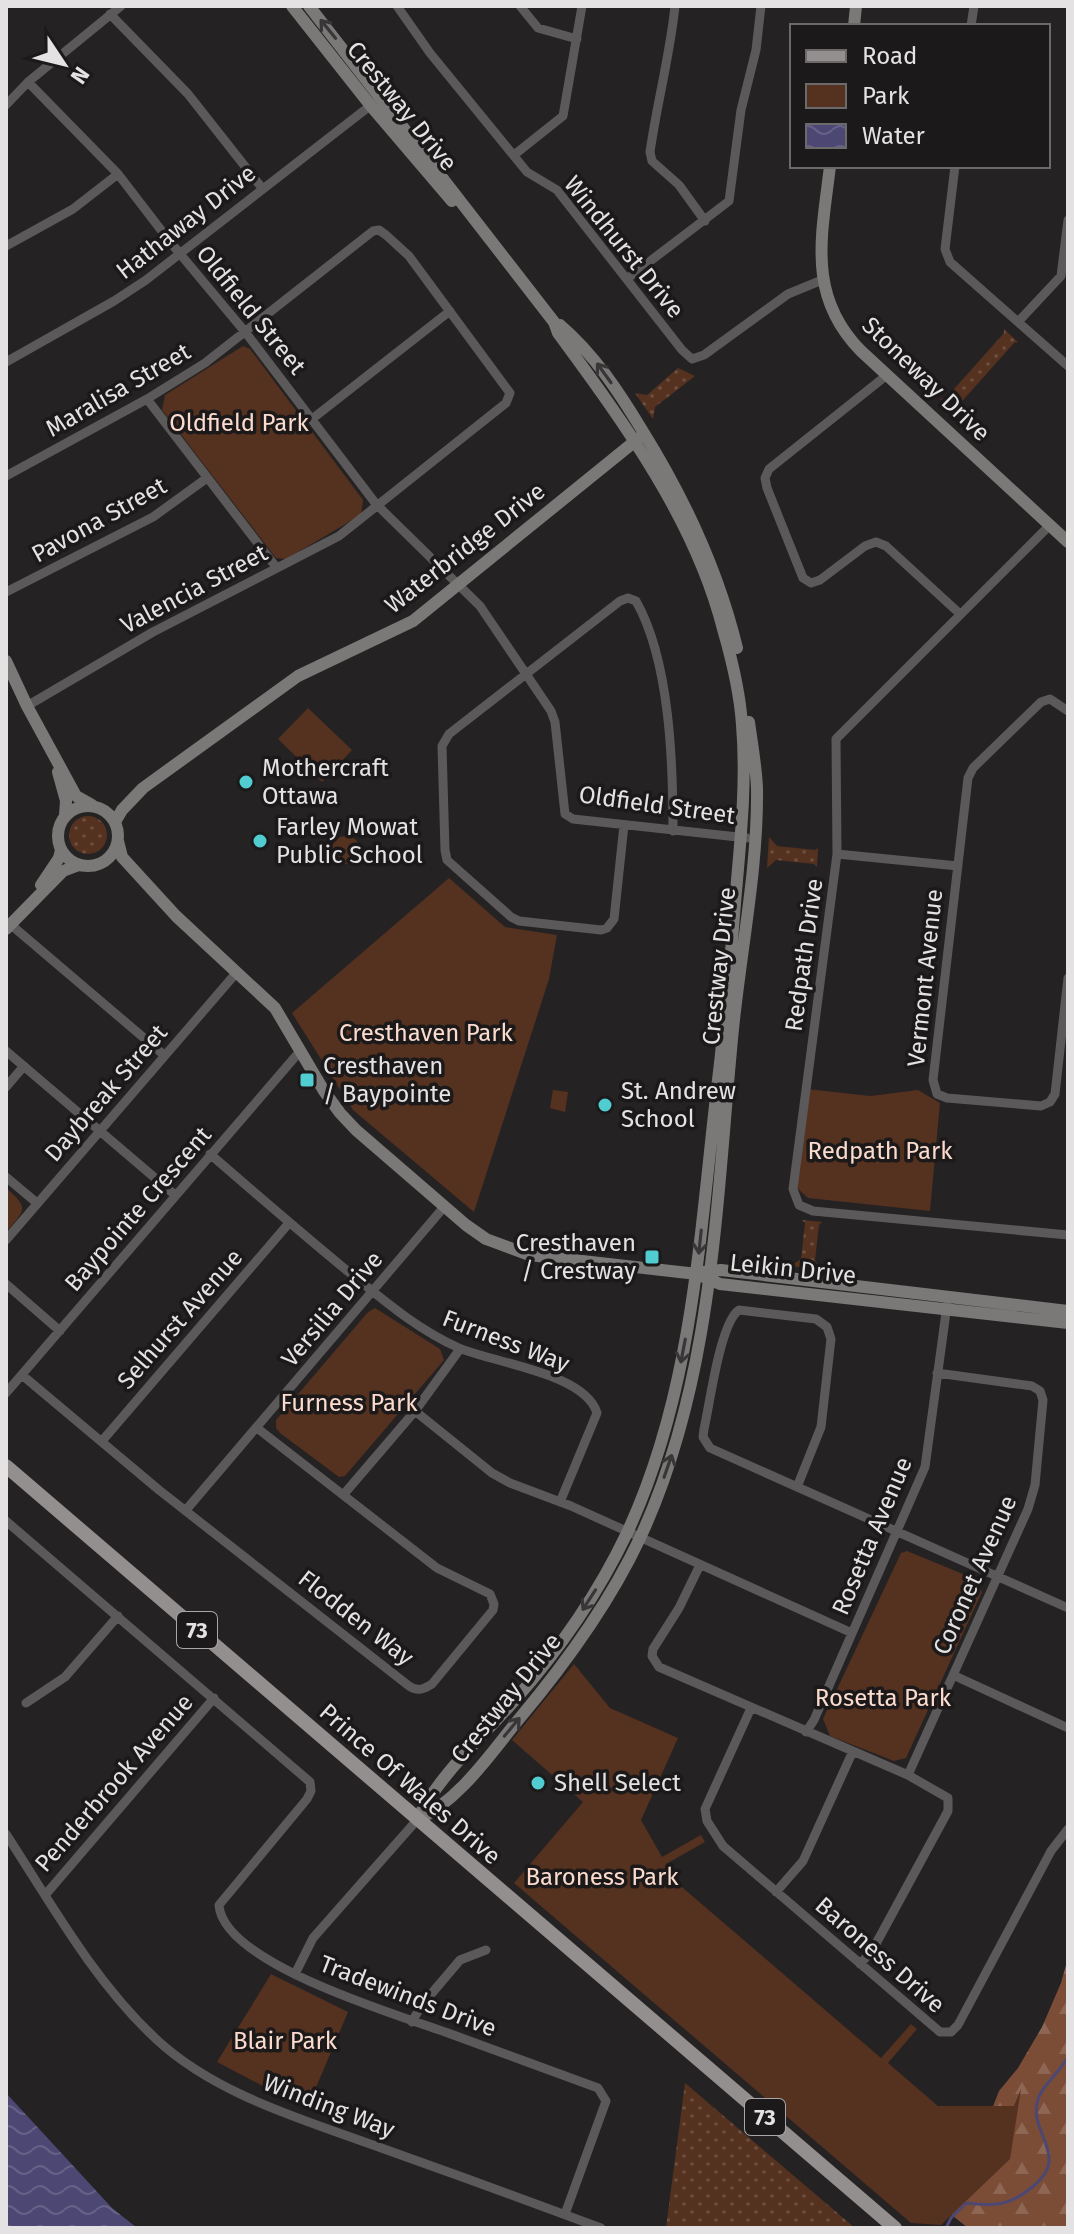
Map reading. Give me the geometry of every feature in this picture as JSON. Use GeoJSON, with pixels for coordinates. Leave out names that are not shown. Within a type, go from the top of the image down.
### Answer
{"type":"FeatureCollection","features":[{"type":"Feature","properties":{"kind":"main road","name":"Prince Of Wales Drive"},"geometry":{"type":"LineString","coordinates":[[6,1466],[895,2228]]}},
{"type":"Feature","properties":{"kind":"street"},"geometry":{"type":"LineString","coordinates":[[6,105],[28,82],[121,6]]}},
{"type":"Feature","properties":{"kind":"street","name":"Crestway Drive"},"geometry":{"type":"LineString","coordinates":[[292,6],[376,102]]}},
{"type":"Feature","properties":{"kind":"street","name":"Crestway Drive"},"geometry":{"type":"LineString","coordinates":[[309,6],[376,102],[461,212],[482,231],[554,322],[558,333],[639,437],[701,564],[722,624],[742,723],[749,838],[711,1275],[686,1409],[667,1470],[640,1538],[613,1589],[560,1670],[467,1782],[437,1811],[417,1820]]}},
{"type":"Feature","properties":{"kind":"street","name":"Windhurst Drive"},"geometry":{"type":"LineString","coordinates":[[397,6],[430,53],[527,172],[557,190],[692,359],[704,355],[788,294],[822,280]]}},
{"type":"Feature","properties":{"kind":"street"},"geometry":{"type":"LineString","coordinates":[[520,6],[538,28],[577,39]]}},
{"type":"Feature","properties":{"kind":"street"},"geometry":{"type":"LineString","coordinates":[[514,155],[563,116],[582,6]]}},
{"type":"Feature","properties":{"kind":"street"},"geometry":{"type":"LineString","coordinates":[[675,6],[650,152],[652,161],[679,185],[705,221]]}},
{"type":"Feature","properties":{"kind":"street"},"geometry":{"type":"LineString","coordinates":[[628,278],[729,201],[741,110],[756,50],[761,6]]}},
{"type":"Feature","properties":{"kind":"street"},"geometry":{"type":"LineString","coordinates":[[110,14],[188,94],[262,188]]}},
{"type":"Feature","properties":{"kind":"street","name":"Oldfield Street"},"geometry":{"type":"LineString","coordinates":[[28,82],[118,174],[246,333],[376,504],[480,606],[551,711],[555,722],[565,814],[573,819],[749,838]]}},
{"type":"Feature","properties":{"kind":"street","name":"Hathaway Drive"},"geometry":{"type":"LineString","coordinates":[[6,362],[114,301],[376,102]]}},
{"type":"Feature","properties":{"kind":"street","name":"Stoneway Drive"},"geometry":{"type":"LineString","coordinates":[[830,168],[822,233],[822,280],[829,303],[845,333],[1068,542]]}},
{"type":"Feature","properties":{"kind":"street"},"geometry":{"type":"LineString","coordinates":[[955,168],[945,249],[950,262],[1068,366]]}},
{"type":"Feature","properties":{"kind":"street"},"geometry":{"type":"LineString","coordinates":[[6,246],[73,209],[118,174]]}},
{"type":"Feature","properties":{"kind":"street"},"geometry":{"type":"LineString","coordinates":[[1018,322],[1061,276],[1068,220]]}},
{"type":"Feature","properties":{"kind":"street","name":"Maralisa Street"},"geometry":{"type":"LineString","coordinates":[[6,476],[147,399],[205,363],[373,231],[379,230],[409,256],[450,311]]}},
{"type":"Feature","properties":{"kind":"street"},"geometry":{"type":"LineString","coordinates":[[312,419],[450,311]]}},
{"type":"Feature","properties":{"kind":"street","name":"Valencia Street"},"geometry":{"type":"LineString","coordinates":[[27,706],[153,632],[339,536],[506,403],[508,387],[450,311]]}},
{"type":"Feature","properties":{"kind":"street"},"geometry":{"type":"LineString","coordinates":[[887,375],[769,469],[765,478],[767,488],[803,578],[811,583],[820,580],[865,546],[876,542],[886,546],[960,614]]}},
{"type":"Feature","properties":{"kind":"street"},"geometry":{"type":"LineString","coordinates":[[147,399],[276,567]]}},
{"type":"Feature","properties":{"kind":"street","name":"Waterbridge Drive"},"geometry":{"type":"LineString","coordinates":[[115,822],[143,788],[298,676],[403,628],[639,437]]}},
{"type":"Feature","properties":{"kind":"street","name":"Pavona Street"},"geometry":{"type":"LineString","coordinates":[[6,592],[153,517],[207,478]]}},
{"type":"Feature","properties":{"kind":"street","name":"Redpath Drive"},"geometry":{"type":"LineString","coordinates":[[1050,525],[836,739],[837,854],[793,1189],[799,1205],[813,1211],[1068,1235]]}},
{"type":"Feature","properties":{"kind":"street"},"geometry":{"type":"LineString","coordinates":[[624,825],[614,919],[607,928],[601,930],[519,921],[447,860],[442,746],[445,739],[526,674],[628,598],[636,601],[649,629],[662,688],[671,747],[673,831]]}},
{"type":"Feature","properties":{"kind":"street"},"geometry":{"type":"LineString","coordinates":[[6,661],[76,796],[97,807],[115,822],[122,857],[176,916],[275,1008],[324,1091],[356,1130],[444,1207],[486,1239],[529,1255],[697,1274]]}},
{"type":"Feature","properties":{"kind":"street"},"geometry":{"type":"LineString","coordinates":[[837,854],[958,866],[968,778],[973,768],[1041,702],[1050,699],[1068,711]]}},
{"type":"Feature","properties":{"kind":"street"},"geometry":{"type":"LineString","coordinates":[[53,754],[66,801],[65,815],[57,833],[61,850],[79,865],[115,864],[151,887]]}},
{"type":"Feature","properties":{"kind":"street","name":"Waterbridge Drive"},"geometry":{"type":"LineString","coordinates":[[97,807],[143,788]]}},
{"type":"Feature","properties":{"kind":"street"},"geometry":{"type":"LineString","coordinates":[[65,815],[73,809],[97,807]]}},
{"type":"Feature","properties":{"kind":"street","name":"Crestway Drive"},"geometry":{"type":"LineString","coordinates":[[417,1820],[430,1796],[561,1643],[603,1579],[653,1471],[673,1401],[697,1274],[749,838]]}},
{"type":"Feature","properties":{"kind":"street"},"geometry":{"type":"LineString","coordinates":[[103,862],[115,851],[118,841]]}},
{"type":"Feature","properties":{"kind":"street"},"geometry":{"type":"LineString","coordinates":[[28,904],[57,862],[61,850]]}},
{"type":"Feature","properties":{"kind":"street"},"geometry":{"type":"LineString","coordinates":[[79,865],[63,871],[8,927],[164,1055]]}},
{"type":"Feature","properties":{"kind":"street","name":"Vermont Avenue"},"geometry":{"type":"LineString","coordinates":[[958,866],[933,1080],[937,1094],[947,1098],[1041,1106],[1050,1102],[1055,1094],[1068,978]]}},
{"type":"Feature","properties":{"kind":"street","name":"Daybreak Street"},"geometry":{"type":"LineString","coordinates":[[6,1240],[237,972]]}},
{"type":"Feature","properties":{"kind":"street","name":"Baypointe Crescent"},"geometry":{"type":"LineString","coordinates":[[6,1393],[301,1050]]}},
{"type":"Feature","properties":{"kind":"street"},"geometry":{"type":"LineString","coordinates":[[6,1051],[175,1195]]}},
{"type":"Feature","properties":{"kind":"street"},"geometry":{"type":"LineString","coordinates":[[6,1087],[24,1066]]}},
{"type":"Feature","properties":{"kind":"street","name":"Furness Way"},"geometry":{"type":"LineString","coordinates":[[210,1154],[372,1292],[428,1333],[460,1349],[542,1371],[588,1396],[594,1402],[597,1413],[560,1502]]}},
{"type":"Feature","properties":{"kind":"street"},"geometry":{"type":"LineString","coordinates":[[6,1177],[37,1203]]}},
{"type":"Feature","properties":{"kind":"street","name":"Versilia Drive"},"geometry":{"type":"LineString","coordinates":[[186,1510],[444,1207]]}},
{"type":"Feature","properties":{"kind":"street","name":"Selhurst Avenue"},"geometry":{"type":"LineString","coordinates":[[102,1441],[289,1223]]}},
{"type":"Feature","properties":{"kind":"street","name":"Leikin Drive"},"geometry":{"type":"LineString","coordinates":[[697,1274],[947,1303],[1068,1323]]}},
{"type":"Feature","properties":{"kind":"street"},"geometry":{"type":"LineString","coordinates":[[6,1284],[60,1331]]}},
{"type":"Feature","properties":{"kind":"street","name":"Leikin Drive"},"geometry":{"type":"LineString","coordinates":[[947,1303],[1068,1311]]}},
{"type":"Feature","properties":{"kind":"street","name":"Rosetta Avenue"},"geometry":{"type":"LineString","coordinates":[[806,1732],[925,1467],[947,1303]]}},
{"type":"Feature","properties":{"kind":"street"},"geometry":{"type":"LineString","coordinates":[[797,1487],[821,1427],[831,1339],[827,1327],[816,1319],[739,1310],[728,1323],[703,1437],[710,1448],[897,1533],[1068,1608]]}},
{"type":"Feature","properties":{"kind":"street"},"geometry":{"type":"LineString","coordinates":[[344,1494],[415,1411],[460,1349]]}},
{"type":"Feature","properties":{"kind":"street","name":"Coronet Avenue"},"geometry":{"type":"LineString","coordinates":[[908,1775],[1028,1509],[1035,1485],[1043,1400],[1040,1391],[1032,1386],[937,1373]]}},
{"type":"Feature","properties":{"kind":"street","name":"Flodden Way"},"geometry":{"type":"LineString","coordinates":[[22,1375],[186,1510],[409,1686],[424,1689],[432,1684],[493,1610],[493,1599],[486,1592],[437,1568],[257,1428]]}},
{"type":"Feature","properties":{"kind":"street"},"geometry":{"type":"LineString","coordinates":[[415,1411],[492,1473],[852,1633]]}},
{"type":"Feature","properties":{"kind":"street","name":"Tradewinds Drive"},"geometry":{"type":"LineString","coordinates":[[6,1521],[310,1782],[311,1791],[307,1799],[219,1905],[220,1916],[233,1931],[268,1959],[353,2001],[598,2088],[604,2094],[606,2101],[565,2214]]}},
{"type":"Feature","properties":{"kind":"street"},"geometry":{"type":"LineString","coordinates":[[700,1565],[652,1656],[659,1667],[908,1775],[948,1798],[950,1806],[872,1951],[860,1964]]}},
{"type":"Feature","properties":{"kind":"street"},"geometry":{"type":"LineString","coordinates":[[26,1703],[65,1677],[118,1616]]}},
{"type":"Feature","properties":{"kind":"street"},"geometry":{"type":"LineString","coordinates":[[953,1675],[1068,1728]]}},
{"type":"Feature","properties":{"kind":"street","name":"Penderbrook Avenue"},"geometry":{"type":"LineString","coordinates":[[46,1894],[214,1698]]}},
{"type":"Feature","properties":{"kind":"street","name":"Baroness Drive"},"geometry":{"type":"LineString","coordinates":[[751,1708],[705,1814],[723,1846],[937,2030],[951,2032],[958,2025],[1051,1851],[1068,1829]]}},
{"type":"Feature","properties":{"kind":"street"},"geometry":{"type":"LineString","coordinates":[[776,1892],[803,1861],[853,1751]]}},
{"type":"Feature","properties":{"kind":"street"},"geometry":{"type":"LineString","coordinates":[[295,1974],[313,1938],[417,1820]]}},
{"type":"Feature","properties":{"kind":"street","name":"Winding Way"},"geometry":{"type":"LineString","coordinates":[[6,1834],[98,1975],[157,2040],[190,2065],[236,2092],[295,2116],[601,2228]]}},
{"type":"Feature","properties":{"kind":"street"},"geometry":{"type":"LineString","coordinates":[[412,2022],[421,2006],[460,1960],[486,1950]]}},
{"type":"Feature","properties":{"kind":"green space"},"geometry":{"type":"Polygon","coordinates":[[[1004,329],[1018,342],[956,408],[956,414],[940,399],[946,398],[1004,333],[1004,329]]]}},
{"type":"Feature","properties":{"kind":"green space","name":"Oldfield Park"},"geometry":{"type":"Polygon","coordinates":[[[243,346],[250,349],[363,500],[361,515],[286,559],[276,558],[162,410],[165,395],[243,346]]]}},
{"type":"Feature","properties":{"kind":"green space"},"geometry":{"type":"Polygon","coordinates":[[[678,368],[695,376],[655,407],[653,419],[635,393],[647,395],[678,368]]]}},
{"type":"Feature","properties":{"kind":"green space"},"geometry":{"type":"Polygon","coordinates":[[[308,708],[352,750],[322,782],[278,739],[308,708]]]}},
{"type":"Feature","properties":{"kind":"green space"},"geometry":{"type":"Polygon","coordinates":[[[88,816],[101,822],[107,835],[101,848],[88,854],[75,848],[69,835],[75,822],[88,816]]]}},
{"type":"Feature","properties":{"kind":"green space"},"geometry":{"type":"Polygon","coordinates":[[[346,836],[356,840],[360,850],[356,860],[346,864],[336,860],[332,850],[336,840],[346,836]]]}},
{"type":"Feature","properties":{"kind":"green space"},"geometry":{"type":"Polygon","coordinates":[[[769,837],[777,846],[818,848],[817,867],[814,864],[776,860],[767,868],[769,837]]]}},
{"type":"Feature","properties":{"kind":"green space","name":"Cresthaven Park"},"geometry":{"type":"Polygon","coordinates":[[[449,878],[505,927],[557,935],[549,979],[474,1212],[353,1110],[292,1013],[449,878]]]}},
{"type":"Feature","properties":{"kind":"green space","name":"Redpath Park"},"geometry":{"type":"Polygon","coordinates":[[[807,1089],[870,1096],[918,1090],[940,1103],[930,1211],[808,1198],[795,1186],[807,1089]]]}},
{"type":"Feature","properties":{"kind":"green space"},"geometry":{"type":"Polygon","coordinates":[[[553,1090],[568,1092],[565,1112],[550,1108],[553,1090]]]}},
{"type":"Feature","properties":{"kind":"green space"},"geometry":{"type":"Polygon","coordinates":[[[6,1188],[19,1200],[22,1209],[6,1232],[6,1188]]]}},
{"type":"Feature","properties":{"kind":"green space"},"geometry":{"type":"Polygon","coordinates":[[[802,1220],[822,1222],[819,1225],[815,1260],[822,1270],[791,1266],[801,1259],[805,1223],[802,1220]]]}},
{"type":"Feature","properties":{"kind":"green space","name":"Furness Park"},"geometry":{"type":"Polygon","coordinates":[[[375,1308],[440,1349],[444,1360],[345,1476],[339,1477],[280,1433],[276,1420],[368,1312],[375,1308]]]}},
{"type":"Feature","properties":{"kind":"green space","name":"Rosetta Park"},"geometry":{"type":"Polygon","coordinates":[[[907,1551],[975,1579],[982,1592],[906,1758],[894,1761],[830,1736],[823,1719],[901,1553],[907,1551]]]}},
{"type":"Feature","properties":{"kind":"green space","name":"Baroness Park"},"geometry":{"type":"Polygon","coordinates":[[[574,1664],[610,1708],[678,1738],[641,1820],[662,1857],[701,1835],[705,1842],[666,1864],[676,1882],[881,2058],[911,2024],[917,2029],[888,2063],[938,2106],[1014,2106],[1021,2089],[1010,2159],[941,2225],[911,2223],[514,1883],[583,1802],[512,1740],[574,1664]]]}},
{"type":"Feature","properties":{"kind":"green space"},"geometry":{"type":"Polygon","coordinates":[[[1068,1958],[1068,2228],[968,2228],[923,2192],[992,2109],[999,2091],[1018,2068],[1042,2027],[1068,1958]]]}},
{"type":"Feature","properties":{"kind":"green space","name":"Blair Park"},"geometry":{"type":"Polygon","coordinates":[[[271,1974],[348,2012],[309,2104],[261,2085],[217,2062],[271,1974]]]}},
{"type":"Feature","properties":{"kind":"green space"},"geometry":{"type":"Polygon","coordinates":[[[685,2083],[855,2228],[666,2228],[685,2083]]]}},
{"type":"Feature","properties":{"kind":"water"},"geometry":{"type":"Polygon","coordinates":[[[6,2093],[112,2208],[137,2228],[6,2228],[6,2093]]]}},
{"type":"Feature","properties":{"kind":"waterway"},"geometry":{"type":"LineString","coordinates":[[946,2228],[966,2203],[1010,2201],[1034,2186],[1045,2172],[1049,2157],[1037,2118],[1037,2103],[1042,2091],[1068,2057]]}},
{"type":"Feature","properties":{"kind":"place","name":"Mothercraft Ottawa"},"geometry":{"type":"Point","coordinates":[246,782]}},
{"type":"Feature","properties":{"kind":"place","name":"Farley Mowat Public School"},"geometry":{"type":"Point","coordinates":[260,841]}},
{"type":"Feature","properties":{"kind":"place","name":"Cresthaven / Baypointe"},"geometry":{"type":"Point","coordinates":[307,1080]}},
{"type":"Feature","properties":{"kind":"place","name":"St. Andrew School"},"geometry":{"type":"Point","coordinates":[605,1105]}},
{"type":"Feature","properties":{"kind":"place","name":"Cresthaven / Crestway"},"geometry":{"type":"Point","coordinates":[652,1257]}},
{"type":"Feature","properties":{"kind":"place","name":"Shell Select"},"geometry":{"type":"Point","coordinates":[538,1783]}}]}
